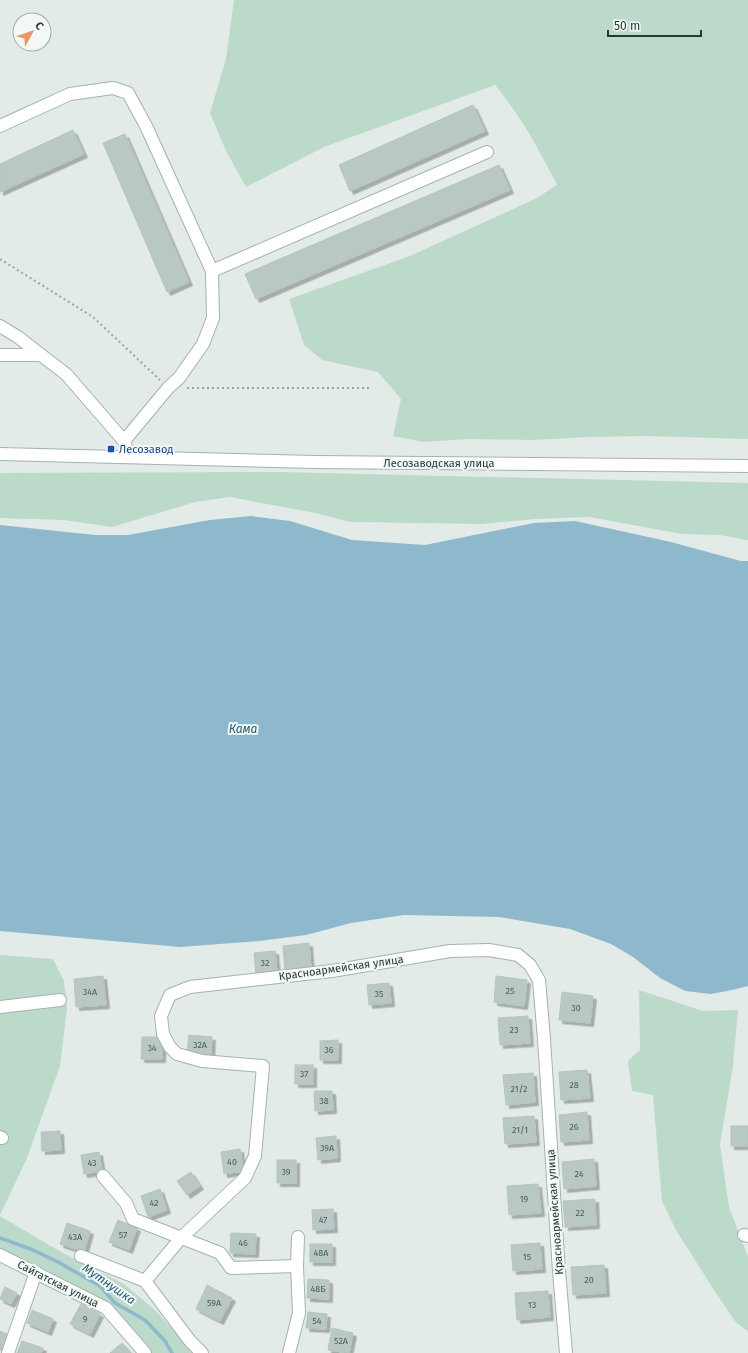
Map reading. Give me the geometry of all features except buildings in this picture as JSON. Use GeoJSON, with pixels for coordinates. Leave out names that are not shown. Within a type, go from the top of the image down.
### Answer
{"type":"FeatureCollection","features":[{"type":"Feature","properties":{"kind":"street"},"geometry":{"type":"LineString","coordinates":[[0,126],[70,94],[113,88],[128,93],[146,126],[212,271],[213,318],[203,344],[179,378],[168,388],[124,441]]}},
{"type":"Feature","properties":{"kind":"street"},"geometry":{"type":"LineString","coordinates":[[212,271],[487,152]]}},
{"type":"Feature","properties":{"kind":"street"},"geometry":{"type":"LineString","coordinates":[[0,326],[66,374],[124,441],[130,458]]}},
{"type":"Feature","properties":{"kind":"street"},"geometry":{"type":"LineString","coordinates":[[0,355],[41,355]]}},
{"type":"Feature","properties":{"kind":"street","name":"Лесозаводская улица"},"geometry":{"type":"LineString","coordinates":[[0,454],[315,462],[748,466]]}},
{"type":"Feature","properties":{"kind":"street","name":"Красноармейская улица"},"geometry":{"type":"LineString","coordinates":[[145,1282],[181,1238],[245,1178],[255,1156],[263,1066],[202,1061],[177,1054],[170,1047],[163,1034],[161,1016],[170,995],[190,987],[332,971],[450,952],[489,950],[518,955],[530,965],[538,980],[544,1039],[559,1271],[566,1353]]}},
{"type":"Feature","properties":{"kind":"street"},"geometry":{"type":"LineString","coordinates":[[0,1007],[60,1000]]}},
{"type":"Feature","properties":{"kind":"street"},"geometry":{"type":"LineString","coordinates":[[103,1176],[126,1203],[133,1219],[220,1253],[231,1268],[297,1266]]}},
{"type":"Feature","properties":{"kind":"street"},"geometry":{"type":"LineString","coordinates":[[289,1353],[299,1313],[297,1266],[298,1237]]}},
{"type":"Feature","properties":{"kind":"street","name":"Сайгатская улица"},"geometry":{"type":"LineString","coordinates":[[0,1255],[106,1308],[146,1353]]}},
{"type":"Feature","properties":{"kind":"street"},"geometry":{"type":"LineString","coordinates":[[81,1256],[145,1282],[190,1341],[202,1353]]}},
{"type":"Feature","properties":{"kind":"street"},"geometry":{"type":"LineString","coordinates":[[8,1353],[36,1272]]}},
{"type":"Feature","properties":{"kind":"path"},"geometry":{"type":"LineString","coordinates":[[0,259],[92,317],[168,388],[370,388]]}},
{"type":"Feature","properties":{"kind":"green space"},"geometry":{"type":"Polygon","coordinates":[[[234,0],[748,0],[748,439],[646,436],[534,440],[469,439],[423,442],[393,436],[401,399],[378,372],[322,360],[304,345],[289,299],[410,256],[535,199],[557,185],[521,121],[495,85],[324,147],[246,187],[226,151],[210,113],[226,59],[234,0]]]}},
{"type":"Feature","properties":{"kind":"green space"},"geometry":{"type":"Polygon","coordinates":[[[280,472],[748,483],[748,540],[719,535],[682,534],[589,517],[535,519],[482,524],[350,522],[315,513],[230,497],[195,502],[112,527],[64,520],[0,518],[0,473],[280,472]]]}},
{"type":"Feature","properties":{"kind":"green space"},"geometry":{"type":"Polygon","coordinates":[[[0,955],[53,959],[64,981],[67,1008],[60,1066],[27,1158],[0,1215],[0,955]]]}},
{"type":"Feature","properties":{"kind":"green space"},"geometry":{"type":"Polygon","coordinates":[[[639,990],[703,1011],[738,1010],[733,1066],[720,1145],[729,1207],[748,1257],[748,1332],[735,1321],[714,1290],[676,1230],[662,1201],[653,1095],[632,1091],[628,1061],[640,1050],[639,990]]]}},
{"type":"Feature","properties":{"kind":"green space"},"geometry":{"type":"Polygon","coordinates":[[[0,1216],[63,1253],[124,1284],[156,1311],[193,1353],[151,1353],[109,1305],[0,1251],[0,1216]]]}},
{"type":"Feature","properties":{"kind":"water","name":"Кама"},"geometry":{"type":"Polygon","coordinates":[[[251,516],[290,521],[352,540],[425,545],[534,523],[575,521],[671,542],[741,561],[748,561],[748,986],[711,994],[685,991],[660,978],[633,957],[611,944],[570,929],[499,917],[404,915],[351,923],[306,935],[259,941],[180,947],[0,931],[0,525],[95,535],[128,535],[210,520],[251,516]]]}},
{"type":"Feature","properties":{"kind":"waterway","name":"Мутнушка"},"geometry":{"type":"LineString","coordinates":[[0,1238],[33,1250],[58,1262],[100,1286],[115,1303],[145,1320],[165,1341],[172,1353]]}},
{"type":"Feature","properties":{"kind":"place","name":"Лесозавод"},"geometry":{"type":"Point","coordinates":[111,449]}}]}
